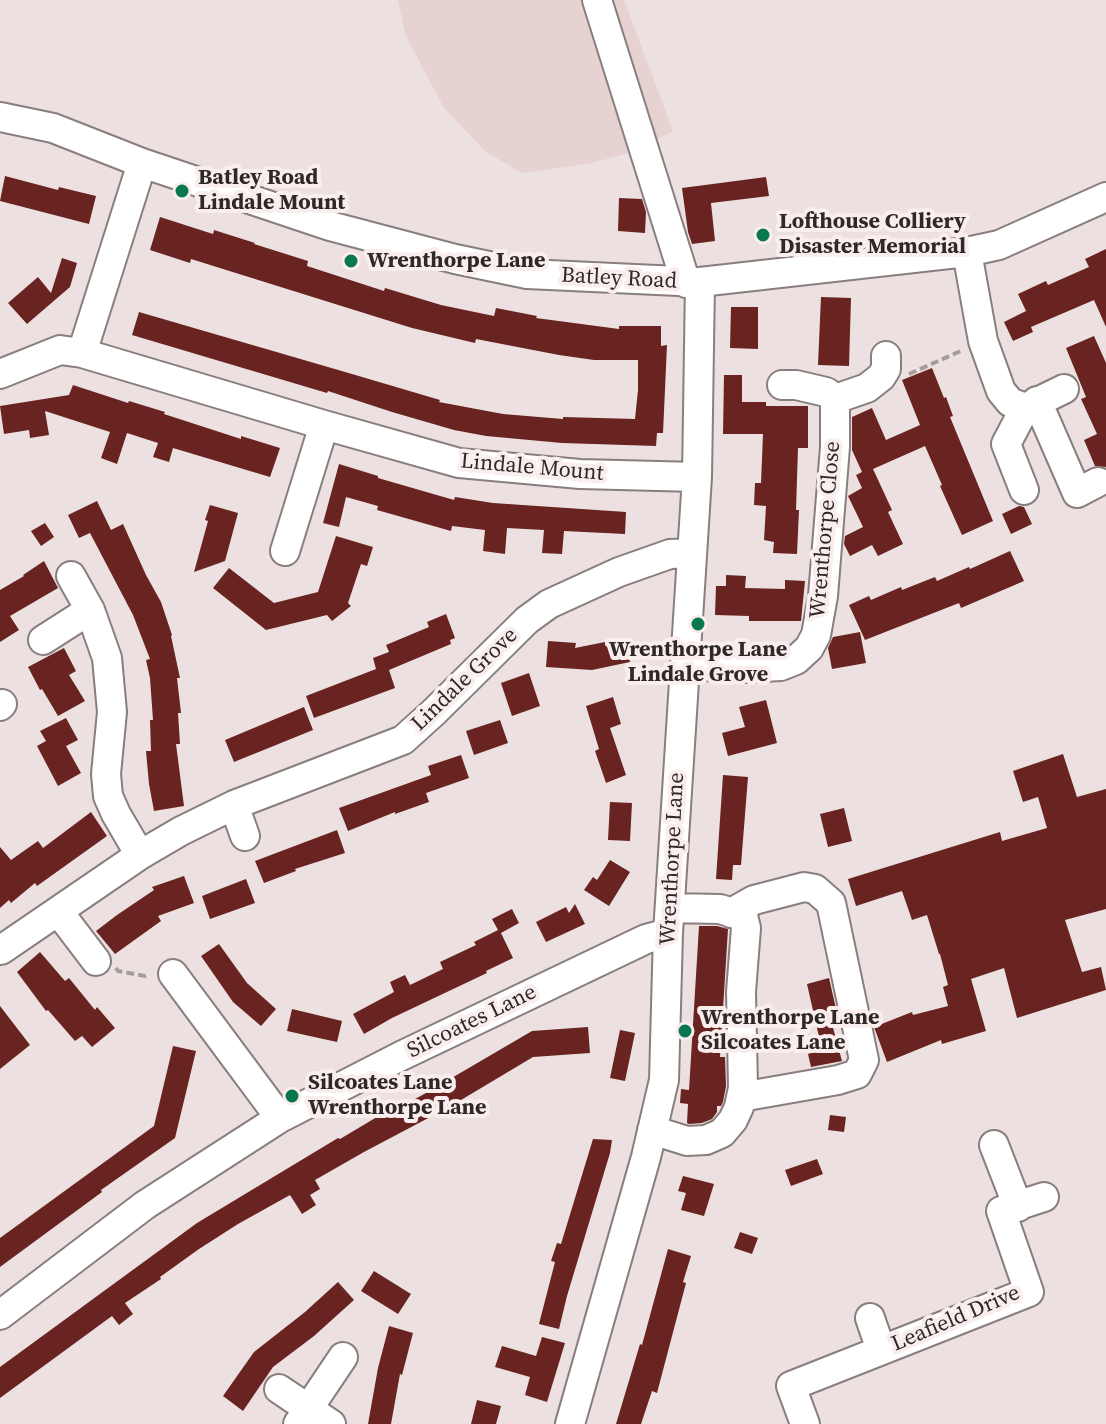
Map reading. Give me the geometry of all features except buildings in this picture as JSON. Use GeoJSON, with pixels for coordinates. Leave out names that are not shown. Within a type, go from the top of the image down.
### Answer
{"type":"FeatureCollection","features":[{"type":"Feature","properties":{"kind":"street","name":"Wrenthorpe Lane"},"geometry":{"type":"LineString","coordinates":[[570,1424],[664,1080],[669,920],[697,477],[693,283],[597,0]]}},
{"type":"Feature","properties":{"kind":"street","name":"Batley Road"},"geometry":{"type":"LineString","coordinates":[[0,117],[53,128],[142,163],[330,226],[455,259],[527,274],[693,283],[967,252],[999,245],[1106,197]]}},
{"type":"Feature","properties":{"kind":"street"},"geometry":{"type":"LineString","coordinates":[[82,353],[142,163]]}},
{"type":"Feature","properties":{"kind":"street"},"geometry":{"type":"LineString","coordinates":[[967,252],[983,341],[1001,391],[1010,402],[1035,409],[1077,493],[1098,482]]}},
{"type":"Feature","properties":{"kind":"street","name":"Lindale Mount"},"geometry":{"type":"LineString","coordinates":[[0,374],[60,350],[82,353],[459,463],[580,474],[697,477]]}},
{"type":"Feature","properties":{"kind":"street"},"geometry":{"type":"LineString","coordinates":[[782,385],[826,392],[838,400],[867,388],[881,377],[886,369],[886,356]]}},
{"type":"Feature","properties":{"kind":"street"},"geometry":{"type":"LineString","coordinates":[[1024,490],[1006,444],[1035,409],[1064,389]]}},
{"type":"Feature","properties":{"kind":"street","name":"Wrenthorpe Close"},"geometry":{"type":"LineString","coordinates":[[685,665],[781,666],[796,660],[809,648],[818,627],[823,596],[835,447],[835,403],[838,400]]}},
{"type":"Feature","properties":{"kind":"street"},"geometry":{"type":"LineString","coordinates":[[283,556],[324,425]]}},
{"type":"Feature","properties":{"kind":"street","name":"Lindale Grove"},"geometry":{"type":"LineString","coordinates":[[1,950],[140,855],[181,831],[234,805],[403,740],[527,620],[549,604],[619,572],[670,554],[692,553]]}},
{"type":"Feature","properties":{"kind":"street"},"geometry":{"type":"LineString","coordinates":[[71,576],[90,610],[103,646],[110,679],[112,712],[106,774],[108,796],[140,855]]}},
{"type":"Feature","properties":{"kind":"street"},"geometry":{"type":"LineString","coordinates":[[43,640],[90,610]]}},
{"type":"Feature","properties":{"kind":"street"},"geometry":{"type":"LineString","coordinates":[[234,805],[245,836]]}},
{"type":"Feature","properties":{"kind":"street"},"geometry":{"type":"LineString","coordinates":[[731,913],[754,900],[804,887],[815,889],[831,903],[864,1060],[857,1074],[838,1080],[741,1097]]}},
{"type":"Feature","properties":{"kind":"street"},"geometry":{"type":"LineString","coordinates":[[652,1130],[687,1141],[706,1140],[722,1133],[733,1120],[743,1088],[741,992],[746,928],[743,916],[720,909],[669,920]]}},
{"type":"Feature","properties":{"kind":"street"},"geometry":{"type":"LineString","coordinates":[[58,911],[96,961]]}},
{"type":"Feature","properties":{"kind":"street","name":"Silcoates Lane"},"geometry":{"type":"LineString","coordinates":[[0,1315],[145,1205],[280,1118],[401,1056],[646,939],[669,920]]}},
{"type":"Feature","properties":{"kind":"street"},"geometry":{"type":"LineString","coordinates":[[173,974],[280,1118]]}},
{"type":"Feature","properties":{"kind":"street","name":"Leafield Drive"},"geometry":{"type":"LineString","coordinates":[[805,1424],[791,1386],[1029,1292],[1001,1211],[1031,1202],[994,1145]]}},
{"type":"Feature","properties":{"kind":"street","name":"Leafield Drive"},"geometry":{"type":"LineString","coordinates":[[870,1318],[881,1350]]}},
{"type":"Feature","properties":{"kind":"street"},"geometry":{"type":"LineString","coordinates":[[279,1389],[313,1419],[343,1359]]}},
{"type":"Feature","properties":{"kind":"path"},"geometry":{"type":"LineString","coordinates":[[867,388],[872,390],[983,341]]}},
{"type":"Feature","properties":{"kind":"path"},"geometry":{"type":"LineString","coordinates":[[96,961],[104,954],[118,971],[145,976],[164,965],[173,974]]}},
{"type":"Feature","properties":{"kind":"shaded area"},"geometry":{"type":"Polygon","coordinates":[[[398,0],[624,0],[673,131],[636,151],[592,163],[522,173],[486,152],[444,108],[405,34],[398,0]]]}},
{"type":"Feature","properties":{"kind":"place","name":"Batley Road Lindale Mount"},"geometry":{"type":"Point","coordinates":[182,191]}},
{"type":"Feature","properties":{"kind":"place","name":"Lofthouse Colliery Disaster Memorial"},"geometry":{"type":"Point","coordinates":[763,235]}},
{"type":"Feature","properties":{"kind":"place","name":"Wrenthorpe Lane"},"geometry":{"type":"Point","coordinates":[351,261]}},
{"type":"Feature","properties":{"kind":"place","name":"Wrenthorpe Lane Lindale Grove"},"geometry":{"type":"Point","coordinates":[698,624]}},
{"type":"Feature","properties":{"kind":"place","name":"Wrenthorpe Lane Silcoates Lane"},"geometry":{"type":"Point","coordinates":[685,1031]}},
{"type":"Feature","properties":{"kind":"place","name":"Silcoates Lane Wrenthorpe Lane"},"geometry":{"type":"Point","coordinates":[292,1096]}}]}
